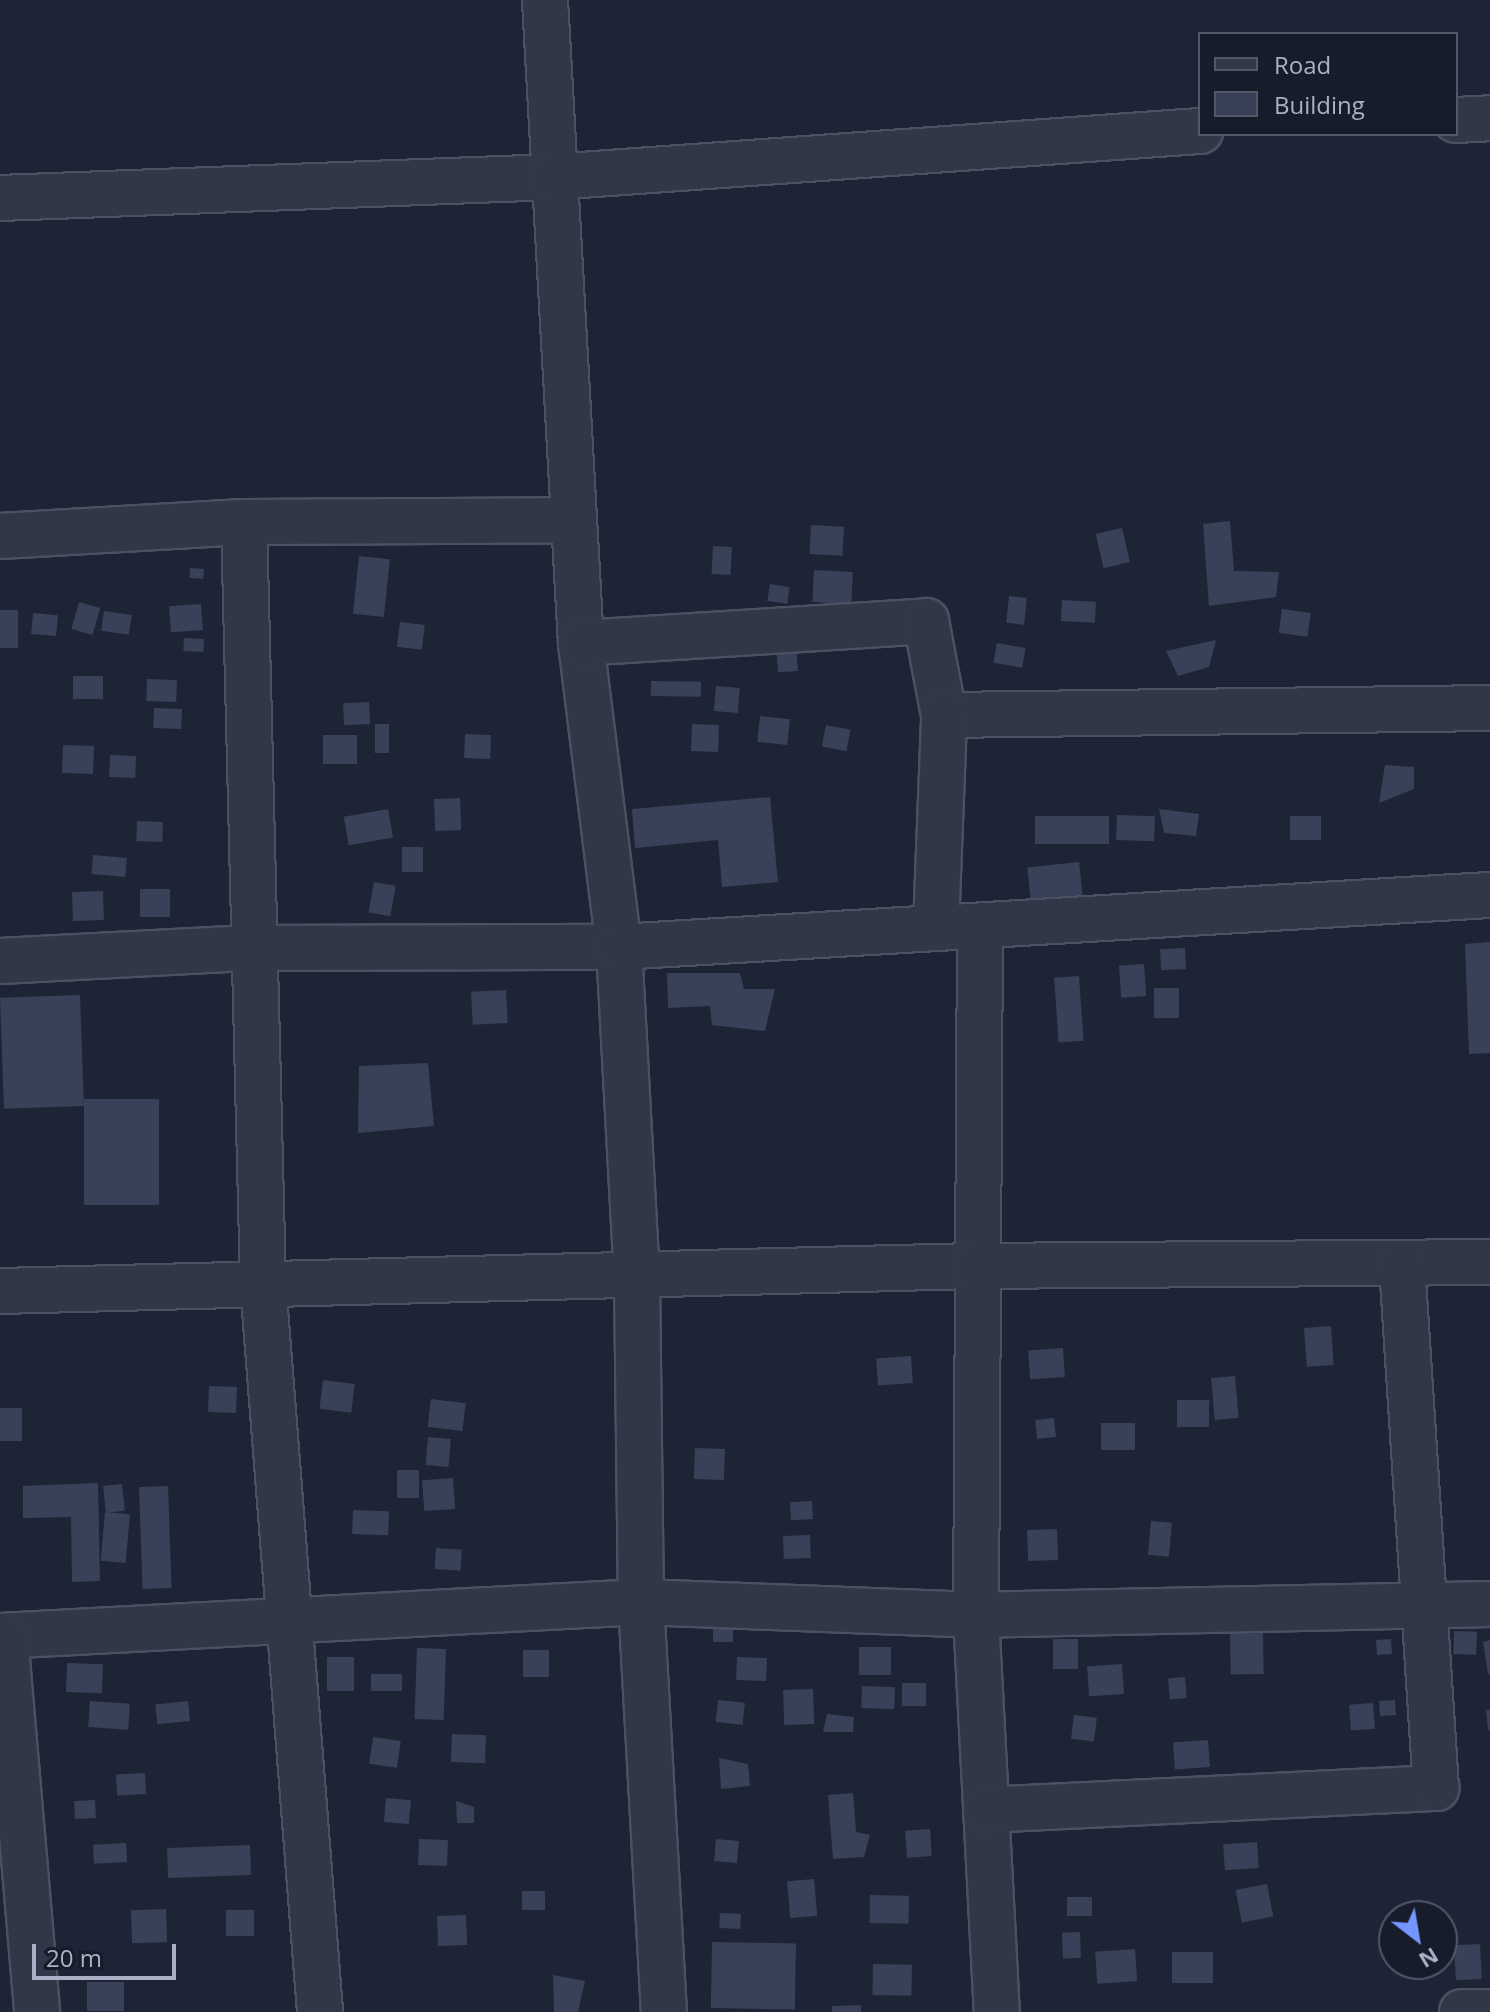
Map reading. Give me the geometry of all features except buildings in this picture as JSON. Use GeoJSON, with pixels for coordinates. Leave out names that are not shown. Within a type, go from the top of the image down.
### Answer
{"type":"FeatureCollection","features":[{"type":"Feature","properties":{"kind":"street"},"geometry":{"type":"LineString","coordinates":[[545,0],[581,643],[619,947],[637,1278],[641,1602],[664,2012]]}},
{"type":"Feature","properties":{"kind":"street"},"geometry":{"type":"LineString","coordinates":[[1458,120],[1490,118]]}},
{"type":"Feature","properties":{"kind":"street"},"geometry":{"type":"LineString","coordinates":[[0,198],[553,177],[1198,131]]}},
{"type":"Feature","properties":{"kind":"street"},"geometry":{"type":"LineString","coordinates":[[0,536],[244,522],[573,520]]}},
{"type":"Feature","properties":{"kind":"street"},"geometry":{"type":"LineString","coordinates":[[244,522],[251,948],[263,1284],[320,2012]]}},
{"type":"Feature","properties":{"kind":"street"},"geometry":{"type":"LineString","coordinates":[[581,643],[926,621],[944,715],[936,928]]}},
{"type":"Feature","properties":{"kind":"street"},"geometry":{"type":"LineString","coordinates":[[944,715],[1490,708]]}},
{"type":"Feature","properties":{"kind":"street"},"geometry":{"type":"LineString","coordinates":[[0,961],[251,948],[619,947],[1490,895]]}},
{"type":"Feature","properties":{"kind":"street"},"geometry":{"type":"LineString","coordinates":[[980,926],[973,1266],[976,1615],[997,2012]]}},
{"type":"Feature","properties":{"kind":"street"},"geometry":{"type":"LineString","coordinates":[[0,1291],[637,1278],[973,1266],[1490,1262]]}},
{"type":"Feature","properties":{"kind":"street"},"geometry":{"type":"LineString","coordinates":[[986,1810],[1436,1788],[1402,1265]]}},
{"type":"Feature","properties":{"kind":"street"},"geometry":{"type":"LineString","coordinates":[[37,2012],[2,1636],[291,1618],[641,1602],[976,1615],[1490,1604]]}},
{"type":"Feature","properties":{"kind":"street"},"geometry":{"type":"LineString","coordinates":[[1462,2012],[1490,2012]]}}]}
